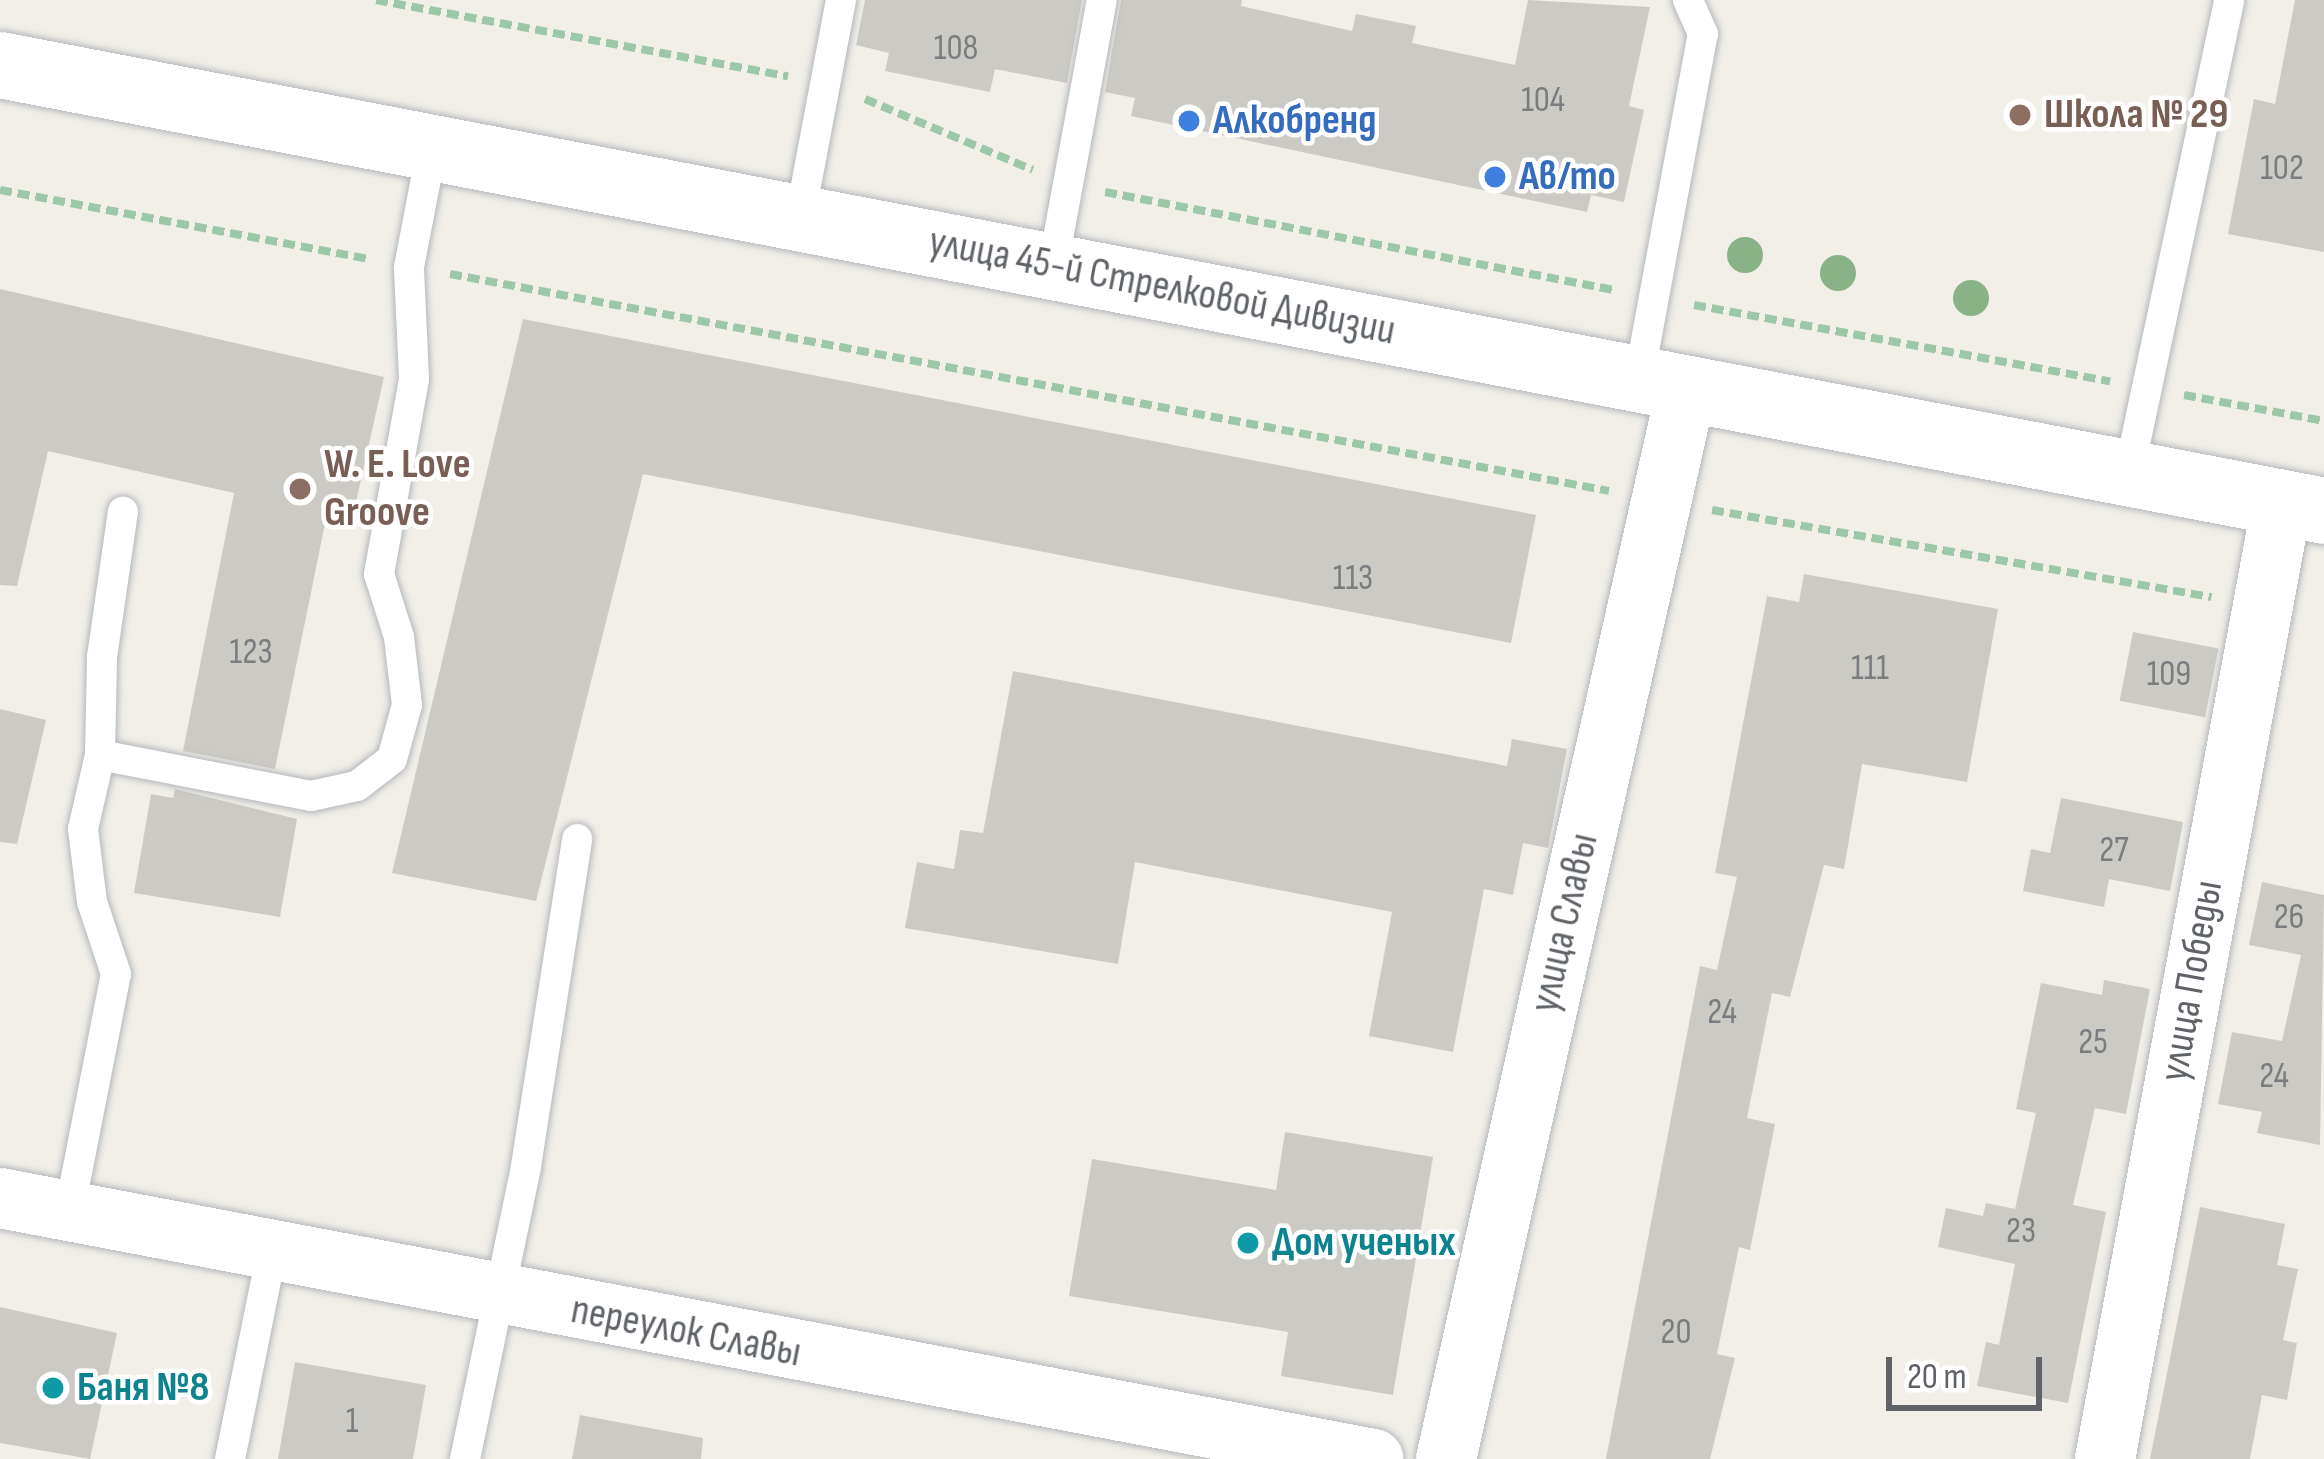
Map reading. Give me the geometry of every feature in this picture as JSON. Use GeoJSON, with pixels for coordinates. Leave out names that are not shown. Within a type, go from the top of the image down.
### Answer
{"type":"FeatureCollection","features":[{"type":"Feature","properties":{"kind":"main road","name":"улица 45-й Стрелковой Дивизии"},"geometry":{"type":"LineString","coordinates":[[0,65],[2303,507]]}},
{"type":"Feature","properties":{"kind":"street","name":"улица Славы"},"geometry":{"type":"LineString","coordinates":[[1446,1459],[1665,502],[1663,382]]}},
{"type":"Feature","properties":{"kind":"street","name":"улица Победы"},"geometry":{"type":"LineString","coordinates":[[2105,1459],[2260,606],[2303,507]]}},
{"type":"Feature","properties":{"kind":"street","name":"переулок Славы"},"geometry":{"type":"LineString","coordinates":[[0,1198],[271,1255],[1373,1459]]}},
{"type":"Feature","properties":{"kind":"lane"},"geometry":{"type":"LineString","coordinates":[[800,217],[841,0]]}},
{"type":"Feature","properties":{"kind":"lane"},"geometry":{"type":"LineString","coordinates":[[1053,266],[1102,0]]}},
{"type":"Feature","properties":{"kind":"lane"},"geometry":{"type":"LineString","coordinates":[[1663,382],[1654,297],[1703,34],[1688,0]]}},
{"type":"Feature","properties":{"kind":"lane"},"geometry":{"type":"LineString","coordinates":[[2129,472],[2229,0]]}},
{"type":"Feature","properties":{"kind":"lane"},"geometry":{"type":"LineString","coordinates":[[100,755],[311,796],[357,786],[392,759],[407,705],[399,638],[379,574],[414,380],[409,267],[432,147]]}},
{"type":"Feature","properties":{"kind":"lane"},"geometry":{"type":"LineString","coordinates":[[70,1213],[116,974],[92,902],[83,829],[100,755],[102,657],[123,512]]}},
{"type":"Feature","properties":{"kind":"lane"},"geometry":{"type":"LineString","coordinates":[[465,1459],[578,839]]}},
{"type":"Feature","properties":{"kind":"lane"},"geometry":{"type":"LineString","coordinates":[[230,1459],[271,1255]]}},
{"type":"Feature","properties":{"kind":"path"},"geometry":{"type":"LineString","coordinates":[[376,0],[824,82],[1068,185],[2324,421]]}},
{"type":"Feature","properties":{"kind":"path"},"geometry":{"type":"LineString","coordinates":[[0,190],[1665,502],[2260,606]]}},
{"type":"Feature","properties":{"kind":"building"},"geometry":{"type":"Polygon","coordinates":[[[865,0],[1082,0],[1067,83],[995,69],[990,92],[885,71],[889,53],[856,45],[865,0]]]}},
{"type":"Feature","properties":{"kind":"building"},"geometry":{"type":"Polygon","coordinates":[[[1121,0],[1242,0],[1241,6],[1352,31],[1356,14],[1416,26],[1412,43],[1515,65],[1528,0],[1650,7],[1629,106],[1644,110],[1624,202],[1591,195],[1587,212],[1131,116],[1135,98],[1105,92],[1121,0]]]}},
{"type":"Feature","properties":{"kind":"building"},"geometry":{"type":"Polygon","coordinates":[[[2295,0],[2324,0],[2324,252],[2228,234],[2254,99],[2275,104],[2295,0]]]}},
{"type":"Feature","properties":{"kind":"building"},"geometry":{"type":"Polygon","coordinates":[[[0,289],[384,377],[352,520],[327,514],[275,769],[183,751],[234,493],[48,451],[17,586],[0,585],[0,289]]]}},
{"type":"Feature","properties":{"kind":"building"},"geometry":{"type":"Polygon","coordinates":[[[523,319],[1536,515],[1511,643],[643,474],[536,901],[392,873],[523,319]]]}},
{"type":"Feature","properties":{"kind":"building"},"geometry":{"type":"Polygon","coordinates":[[[1804,574],[1998,609],[1967,782],[1862,764],[1844,869],[1824,865],[1790,997],[1772,993],[1747,1118],[1775,1124],[1750,1250],[1739,1247],[1717,1354],[1735,1358],[1710,1459],[1606,1459],[1700,966],[1717,970],[1737,877],[1715,873],[1767,596],[1799,602],[1804,574]]]}},
{"type":"Feature","properties":{"kind":"building"},"geometry":{"type":"Polygon","coordinates":[[[2133,632],[2218,649],[2205,717],[2120,701],[2133,632]]]}},
{"type":"Feature","properties":{"kind":"building"},"geometry":{"type":"Polygon","coordinates":[[[1013,671],[1507,766],[1512,739],[1567,749],[1548,848],[1523,843],[1513,895],[1484,889],[1453,1052],[1369,1036],[1392,912],[1135,862],[1118,964],[905,928],[917,862],[954,869],[960,830],[983,833],[1013,671]]]}},
{"type":"Feature","properties":{"kind":"building"},"geometry":{"type":"Polygon","coordinates":[[[0,709],[46,720],[17,844],[0,842],[0,709]]]}},
{"type":"Feature","properties":{"kind":"building"},"geometry":{"type":"Polygon","coordinates":[[[175,789],[297,819],[280,917],[134,893],[151,794],[173,798],[175,789]]]}},
{"type":"Feature","properties":{"kind":"building"},"geometry":{"type":"Polygon","coordinates":[[[2061,798],[2183,822],[2170,891],[2109,879],[2104,907],[2023,891],[2031,849],[2050,853],[2061,798]]]}},
{"type":"Feature","properties":{"kind":"building"},"geometry":{"type":"Polygon","coordinates":[[[2262,882],[2324,895],[2320,1145],[2257,1133],[2262,1112],[2218,1104],[2232,1032],[2282,1041],[2301,955],[2249,945],[2262,882]]]}},
{"type":"Feature","properties":{"kind":"building"},"geometry":{"type":"Polygon","coordinates":[[[2104,980],[2150,989],[2126,1114],[2095,1108],[2073,1205],[2106,1212],[2068,1403],[1977,1386],[1986,1342],[1999,1345],[2015,1264],[1938,1247],[1946,1208],[1983,1216],[1986,1203],[2015,1209],[2036,1113],[2016,1109],[2041,983],[2102,995],[2104,980]]]}},
{"type":"Feature","properties":{"kind":"building","name":"Дом ученых"},"geometry":{"type":"Polygon","coordinates":[[[1285,1132],[1433,1157],[1393,1395],[1281,1376],[1288,1332],[1069,1296],[1092,1159],[1276,1190],[1285,1132]]]}},
{"type":"Feature","properties":{"kind":"building"},"geometry":{"type":"Polygon","coordinates":[[[2200,1207],[2285,1224],[2277,1265],[2298,1269],[2283,1340],[2297,1343],[2287,1400],[2262,1395],[2250,1459],[2150,1459],[2200,1207]]]}},
{"type":"Feature","properties":{"kind":"building","name":"Баня №8"},"geometry":{"type":"Polygon","coordinates":[[[0,1307],[117,1333],[90,1459],[0,1443],[0,1307]]]}},
{"type":"Feature","properties":{"kind":"building"},"geometry":{"type":"Polygon","coordinates":[[[295,1362],[426,1385],[413,1459],[278,1459],[295,1362]]]}},
{"type":"Feature","properties":{"kind":"building"},"geometry":{"type":"Polygon","coordinates":[[[580,1415],[703,1438],[701,1459],[572,1459],[580,1415]]]}},
{"type":"Feature","properties":{"kind":"place","name":"Школа № 29"},"geometry":{"type":"Point","coordinates":[2020,115]}},
{"type":"Feature","properties":{"kind":"place","name":"Алкобренд"},"geometry":{"type":"Point","coordinates":[1189,121]}},
{"type":"Feature","properties":{"kind":"place","name":"Ав/то"},"geometry":{"type":"Point","coordinates":[1495,177]}},
{"type":"Feature","properties":{"kind":"place","name":"W. E. Love Groove"},"geometry":{"type":"Point","coordinates":[300,489]}},
{"type":"Feature","properties":{"kind":"place","name":"Дом ученых"},"geometry":{"type":"Point","coordinates":[1248,1243]}},
{"type":"Feature","properties":{"kind":"place","name":"Баня №8"},"geometry":{"type":"Point","coordinates":[53,1388]}}]}
